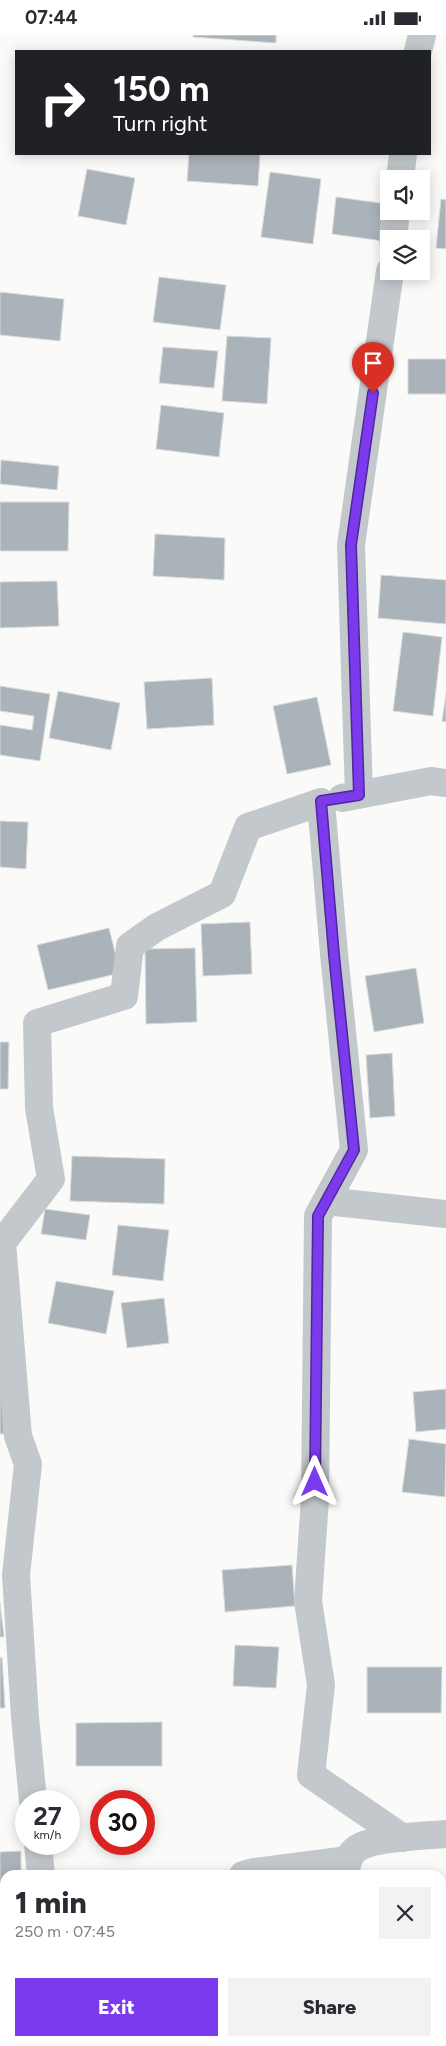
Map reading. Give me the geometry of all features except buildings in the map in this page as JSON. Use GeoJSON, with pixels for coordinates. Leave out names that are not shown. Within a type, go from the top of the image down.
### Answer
{"type":"FeatureCollection","features":[{"type":"Feature","properties":{"kind":"street"},"geometry":{"type":"LineString","coordinates":[[418,50],[422,35]]}},
{"type":"Feature","properties":{"kind":"street"},"geometry":{"type":"LineString","coordinates":[[401,170],[403,155]]}},
{"type":"Feature","properties":{"kind":"street"},"geometry":{"type":"LineString","coordinates":[[359,795],[351,545],[389,280]]}},
{"type":"Feature","properties":{"kind":"street"},"geometry":{"type":"LineString","coordinates":[[32,1790],[25,1717],[16,1575],[28,1464],[18,1436],[1,1243],[51,1179],[39,1108],[37,1023],[124,996],[130,946],[157,927],[222,894],[248,827],[321,801],[431,781],[446,783]]}},
{"type":"Feature","properties":{"kind":"street"},"geometry":{"type":"LineString","coordinates":[[321,801],[334,955],[354,1150],[318,1216],[315,1499],[308,1601],[321,1685],[311,1775],[403,1838]]}},
{"type":"Feature","properties":{"kind":"street"},"geometry":{"type":"LineString","coordinates":[[326,1201],[446,1214]]}},
{"type":"Feature","properties":{"kind":"street"},"geometry":{"type":"LineString","coordinates":[[291,1870],[347,1867],[353,1851],[363,1845],[403,1838],[446,1835]]}},
{"type":"Feature","properties":{"kind":"street"},"geometry":{"type":"LineString","coordinates":[[39,1855],[41,1870]]}},
{"type":"Feature","properties":{"kind":"route"},"geometry":{"type":"LineString","coordinates":[[315,1482],[314,1398],[318,1216],[354,1150],[334,955],[321,801],[359,795],[351,545],[373,393]]}}]}
